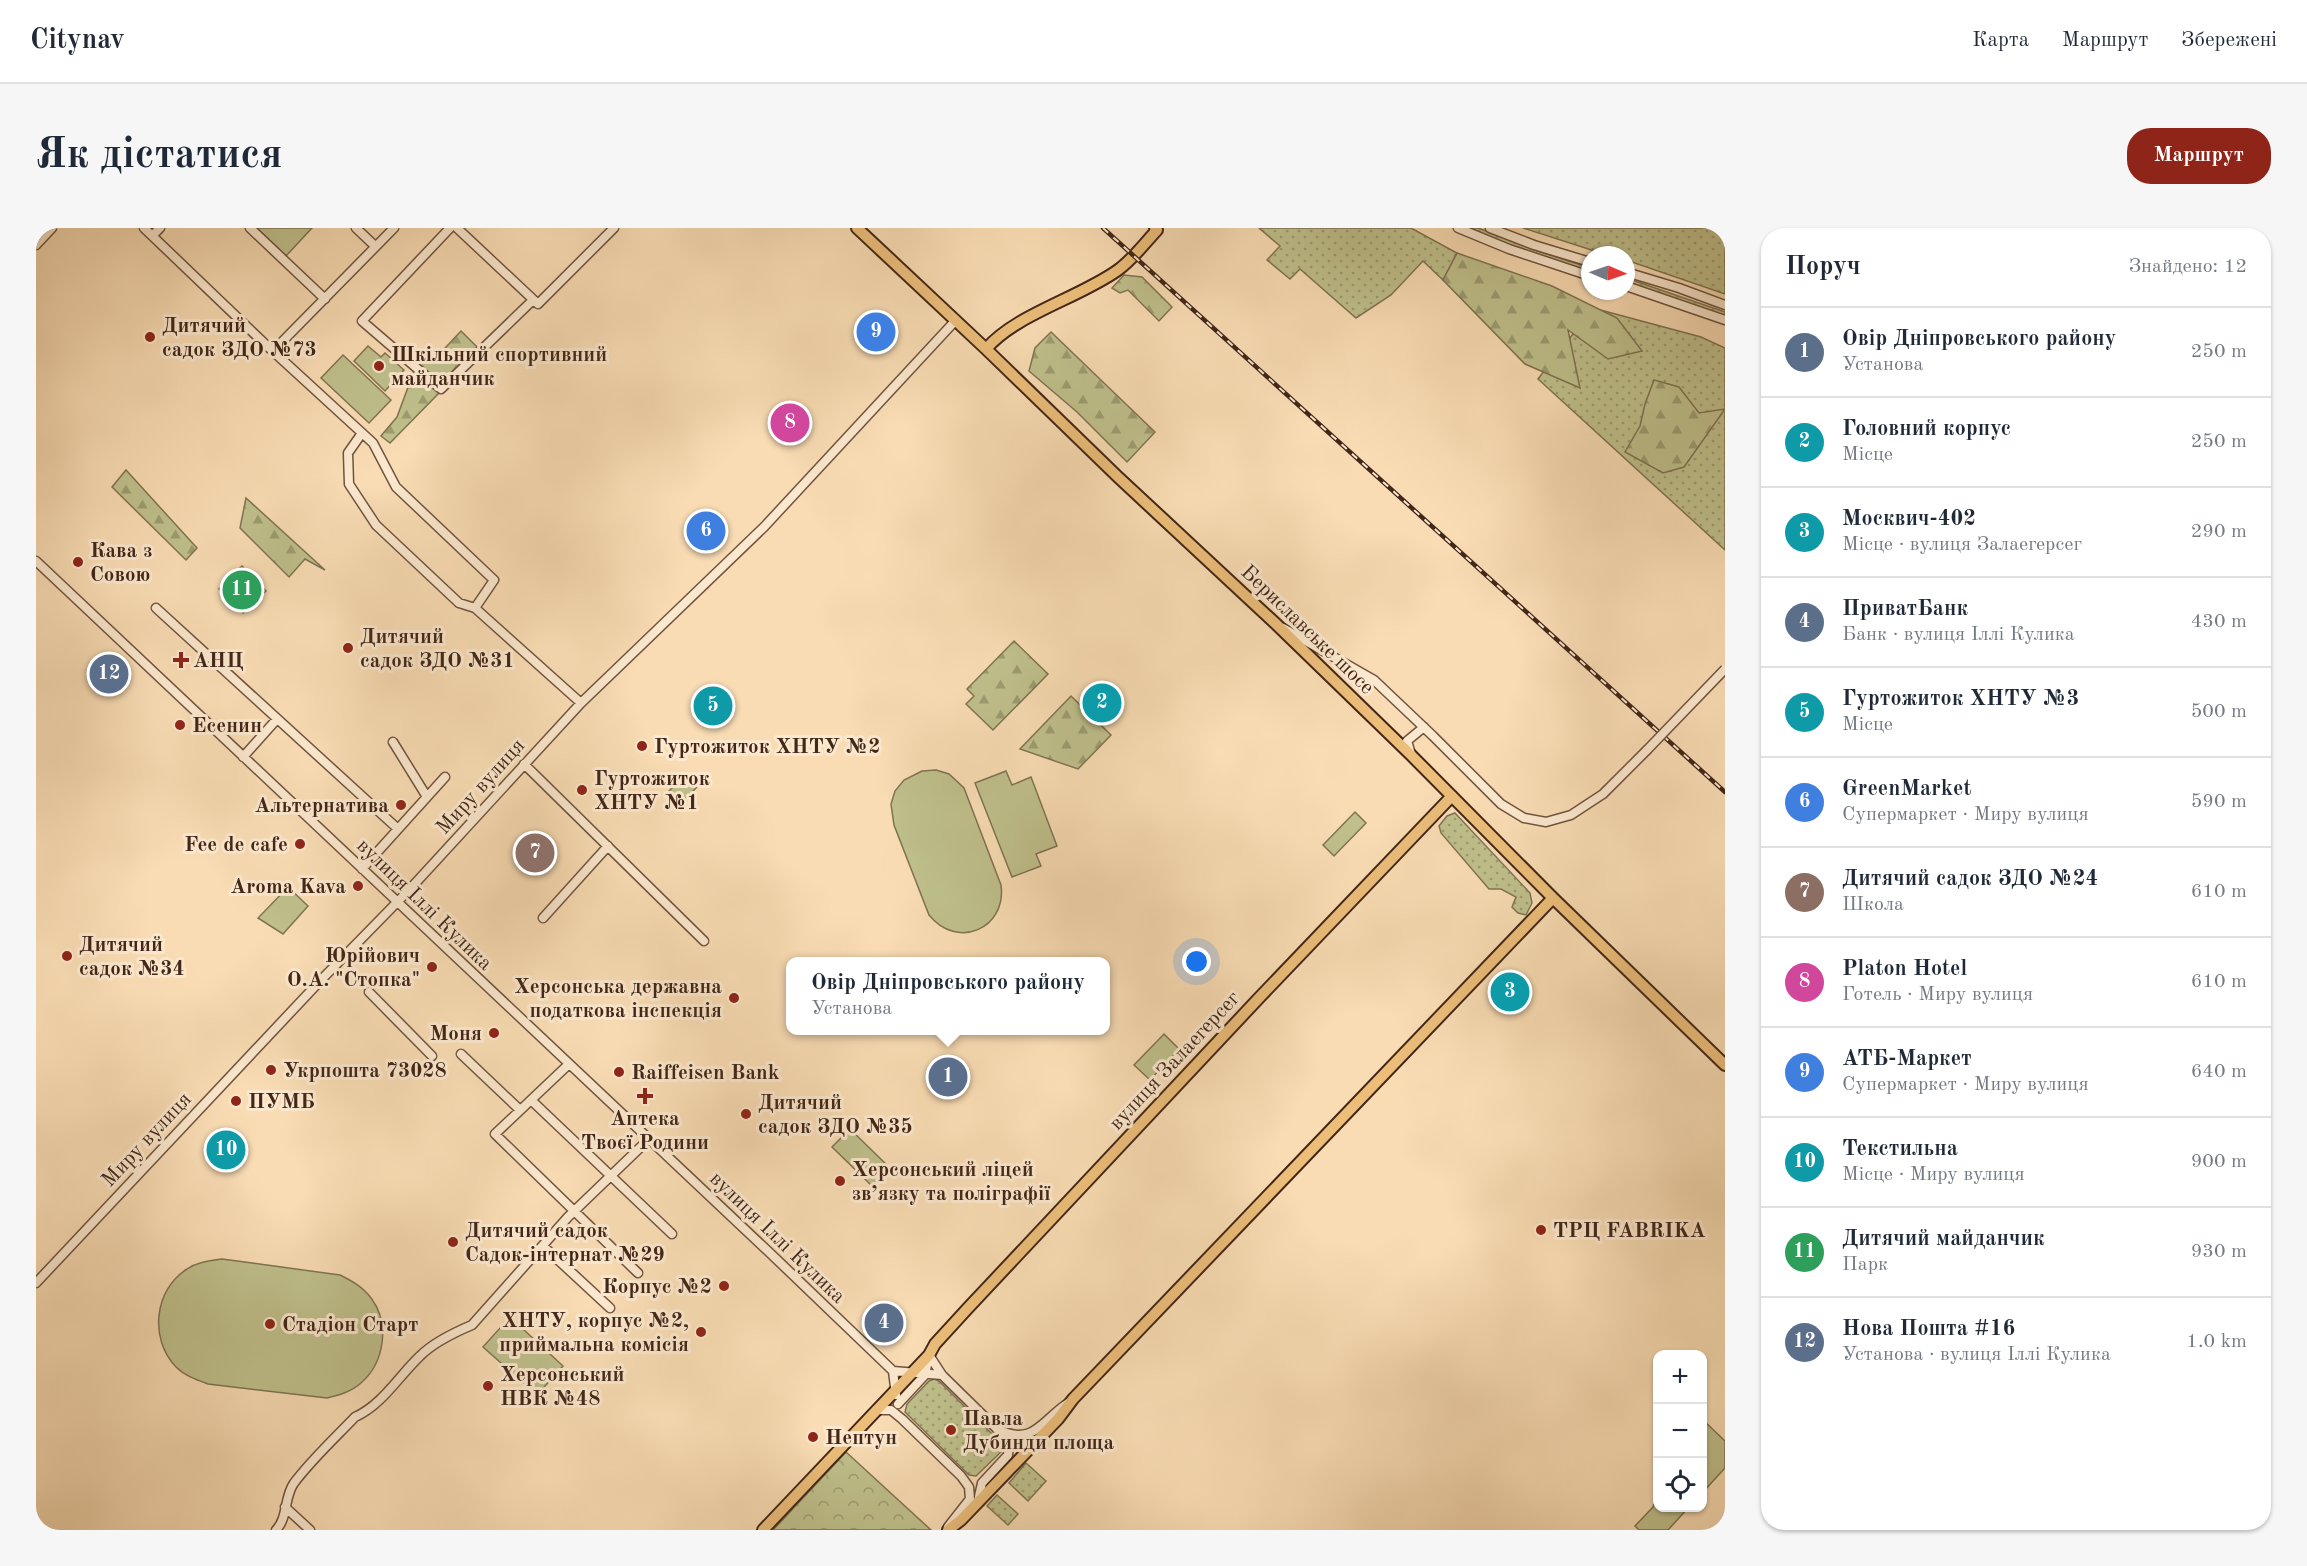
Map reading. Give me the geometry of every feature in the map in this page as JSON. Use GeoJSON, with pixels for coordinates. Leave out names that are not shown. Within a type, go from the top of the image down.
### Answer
{"type":"FeatureCollection","features":[{"type":"Feature","properties":{"kind":"main road","name":"Бериславське шосе"},"geometry":{"type":"LineString","coordinates":[[857,228],[1275,623],[1725,1065]]}},
{"type":"Feature","properties":{"kind":"main road"},"geometry":{"type":"LineString","coordinates":[[986,349],[997,336],[1012,327],[1118,270],[1157,229]]}},
{"type":"Feature","properties":{"kind":"main road","name":"вулиця Залаегерсег"},"geometry":{"type":"LineString","coordinates":[[876,1410],[911,1374],[968,1308],[1452,796]]}},
{"type":"Feature","properties":{"kind":"main road"},"geometry":{"type":"LineString","coordinates":[[948,1530],[1058,1419],[1073,1399],[1553,898]]}},
{"type":"Feature","properties":{"kind":"main road"},"geometry":{"type":"LineString","coordinates":[[763,1530],[876,1410]]}},
{"type":"Feature","properties":{"kind":"street"},"geometry":{"type":"LineString","coordinates":[[37,242],[52,228]]}},
{"type":"Feature","properties":{"kind":"street"},"geometry":{"type":"LineString","coordinates":[[144,228],[373,443],[396,487],[494,580],[475,608]]}},
{"type":"Feature","properties":{"kind":"street"},"geometry":{"type":"LineString","coordinates":[[153,235],[160,228]]}},
{"type":"Feature","properties":{"kind":"street"},"geometry":{"type":"LineString","coordinates":[[250,228],[325,298]]}},
{"type":"Feature","properties":{"kind":"street"},"geometry":{"type":"LineString","coordinates":[[356,228],[375,246]]}},
{"type":"Feature","properties":{"kind":"street"},"geometry":{"type":"LineString","coordinates":[[273,351],[394,228]]}},
{"type":"Feature","properties":{"kind":"street"},"geometry":{"type":"LineString","coordinates":[[450,228],[362,321],[441,389],[614,228]]}},
{"type":"Feature","properties":{"kind":"street"},"geometry":{"type":"LineString","coordinates":[[457,228],[535,302]]}},
{"type":"Feature","properties":{"kind":"street"},"geometry":{"type":"LineString","coordinates":[[1458,228],[1526,255],[1581,273]]}},
{"type":"Feature","properties":{"kind":"street"},"geometry":{"type":"LineString","coordinates":[[1490,228],[1581,259]]}},
{"type":"Feature","properties":{"kind":"street"},"geometry":{"type":"LineString","coordinates":[[1635,275],[1725,305]]}},
{"type":"Feature","properties":{"kind":"street"},"geometry":{"type":"LineString","coordinates":[[1635,289],[1725,320]]}},
{"type":"Feature","properties":{"kind":"street","name":"Миру вулиця"},"geometry":{"type":"LineString","coordinates":[[36,1283],[398,902],[581,703],[764,527],[956,320]]}},
{"type":"Feature","properties":{"kind":"street"},"geometry":{"type":"LineString","coordinates":[[362,433],[348,453],[349,484],[376,525],[459,603],[475,608],[581,703]]}},
{"type":"Feature","properties":{"kind":"street","name":"вулиця Іллі Кулика"},"geometry":{"type":"LineString","coordinates":[[36,561],[893,1371]]}},
{"type":"Feature","properties":{"kind":"street"},"geometry":{"type":"LineString","coordinates":[[156,608],[398,829]]}},
{"type":"Feature","properties":{"kind":"street"},"geometry":{"type":"LineString","coordinates":[[1275,623],[1374,680],[1511,813],[1536,822],[1558,820],[1587,806],[1621,779],[1725,669]]}},
{"type":"Feature","properties":{"kind":"street"},"geometry":{"type":"LineString","coordinates":[[243,757],[277,719]]}},
{"type":"Feature","properties":{"kind":"street"},"geometry":{"type":"LineString","coordinates":[[1411,755],[1407,741],[1424,727]]}},
{"type":"Feature","properties":{"kind":"street"},"geometry":{"type":"LineString","coordinates":[[393,742],[427,797]]}},
{"type":"Feature","properties":{"kind":"street"},"geometry":{"type":"LineString","coordinates":[[524,764],[704,941]]}},
{"type":"Feature","properties":{"kind":"street"},"geometry":{"type":"LineString","coordinates":[[362,869],[445,777]]}},
{"type":"Feature","properties":{"kind":"street"},"geometry":{"type":"LineString","coordinates":[[543,918],[608,846]]}},
{"type":"Feature","properties":{"kind":"street"},"geometry":{"type":"LineString","coordinates":[[369,992],[432,1056]]}},
{"type":"Feature","properties":{"kind":"street"},"geometry":{"type":"LineString","coordinates":[[461,1054],[520,1110]]}},
{"type":"Feature","properties":{"kind":"street"},"geometry":{"type":"LineString","coordinates":[[569,1064],[495,1134],[638,1273]]}},
{"type":"Feature","properties":{"kind":"street"},"geometry":{"type":"LineString","coordinates":[[531,1100],[672,1234]]}},
{"type":"Feature","properties":{"kind":"street"},"geometry":{"type":"LineString","coordinates":[[276,1530],[281,1525],[293,1484],[355,1417],[368,1411],[421,1355],[450,1334],[472,1325],[575,1211],[648,1140]]}},
{"type":"Feature","properties":{"kind":"street"},"geometry":{"type":"LineString","coordinates":[[543,1246],[610,1308]]}},
{"type":"Feature","properties":{"kind":"street"},"geometry":{"type":"LineString","coordinates":[[929,1354],[942,1375],[996,1428],[1009,1444],[1008,1455],[982,1483],[978,1501]]}},
{"type":"Feature","properties":{"kind":"street"},"geometry":{"type":"LineString","coordinates":[[898,1404],[924,1375],[929,1354]]}},
{"type":"Feature","properties":{"kind":"street"},"geometry":{"type":"LineString","coordinates":[[902,1419],[893,1371],[942,1375]]}},
{"type":"Feature","properties":{"kind":"street"},"geometry":{"type":"LineString","coordinates":[[996,1428],[1010,1435],[1022,1437],[1031,1434],[1054,1412],[1073,1399]]}},
{"type":"Feature","properties":{"kind":"street"},"geometry":{"type":"LineString","coordinates":[[876,1410],[891,1410],[902,1419],[961,1476],[969,1487],[970,1499],[957,1513],[948,1530]]}},
{"type":"Feature","properties":{"kind":"street"},"geometry":{"type":"LineString","coordinates":[[961,1476],[972,1482],[998,1481]]}},
{"type":"Feature","properties":{"kind":"street"},"geometry":{"type":"LineString","coordinates":[[285,1507],[310,1530]]}},
{"type":"Feature","properties":{"kind":"green space"},"geometry":{"type":"Polygon","coordinates":[[[257,228],[312,228],[286,256],[257,228]]]}},
{"type":"Feature","properties":{"kind":"green space"},"geometry":{"type":"Polygon","coordinates":[[[1259,228],[1411,228],[1457,253],[1443,280],[1423,261],[1391,295],[1356,318],[1300,269],[1290,279],[1267,260],[1280,246],[1259,228]]]}},
{"type":"Feature","properties":{"kind":"green space"},"geometry":{"type":"Polygon","coordinates":[[[1467,228],[1478,228],[1581,265],[1581,270],[1534,255],[1467,228]]]}},
{"type":"Feature","properties":{"kind":"green space"},"geometry":{"type":"Polygon","coordinates":[[[1523,228],[1725,228],[1725,294],[1635,263],[1635,246],[1581,247],[1523,228]]]}},
{"type":"Feature","properties":{"kind":"green space"},"geometry":{"type":"Polygon","coordinates":[[[1457,253],[1552,286],[1617,318],[1642,351],[1608,359],[1568,330],[1580,388],[1525,364],[1443,280],[1457,253]]]}},
{"type":"Feature","properties":{"kind":"green space"},"geometry":{"type":"Polygon","coordinates":[[[1124,275],[1142,277],[1172,307],[1159,321],[1128,290],[1120,293],[1112,288],[1124,275]]]}},
{"type":"Feature","properties":{"kind":"green space"},"geometry":{"type":"Polygon","coordinates":[[[1635,281],[1725,312],[1725,316],[1635,286],[1635,281]]]}},
{"type":"Feature","properties":{"kind":"green space"},"geometry":{"type":"Polygon","coordinates":[[[1593,308],[1701,337],[1725,348],[1725,550],[1538,379],[1593,308]]]}},
{"type":"Feature","properties":{"kind":"green space"},"geometry":{"type":"Polygon","coordinates":[[[461,331],[477,347],[440,384],[415,365],[424,358],[432,362],[461,331]]]}},
{"type":"Feature","properties":{"kind":"green space"},"geometry":{"type":"Polygon","coordinates":[[[1051,332],[1155,432],[1127,462],[1077,412],[1029,371],[1035,348],[1051,332]]]}},
{"type":"Feature","properties":{"kind":"green space","name":"Шкільний спортивний майданчик"},"geometry":{"type":"Polygon","coordinates":[[[368,346],[381,357],[385,353],[404,370],[385,391],[354,361],[368,346]]]}},
{"type":"Feature","properties":{"kind":"green space"},"geometry":{"type":"Polygon","coordinates":[[[343,355],[391,400],[369,423],[321,378],[343,355]]]}},
{"type":"Feature","properties":{"kind":"green space"},"geometry":{"type":"Polygon","coordinates":[[[414,371],[440,392],[390,443],[381,436],[397,417],[414,371]]]}},
{"type":"Feature","properties":{"kind":"green space"},"geometry":{"type":"Polygon","coordinates":[[[1654,380],[1679,387],[1699,413],[1725,409],[1684,467],[1663,473],[1625,452],[1640,426],[1654,380]]]}},
{"type":"Feature","properties":{"kind":"green space"},"geometry":{"type":"Polygon","coordinates":[[[126,470],[197,548],[186,560],[112,487],[126,470]]]}},
{"type":"Feature","properties":{"kind":"green space"},"geometry":{"type":"Polygon","coordinates":[[[246,498],[325,570],[305,559],[289,577],[240,528],[246,498]]]}},
{"type":"Feature","properties":{"kind":"green space"},"geometry":{"type":"Polygon","coordinates":[[[242,566],[266,591],[243,613],[219,589],[242,566]]]}},
{"type":"Feature","properties":{"kind":"green space"},"geometry":{"type":"Polygon","coordinates":[[[1014,641],[1048,674],[993,730],[966,704],[974,696],[967,689],[1014,641]]]}},
{"type":"Feature","properties":{"kind":"green space"},"geometry":{"type":"Polygon","coordinates":[[[1071,696],[1111,735],[1078,769],[1020,749],[1071,696]]]}},
{"type":"Feature","properties":{"kind":"green space"},"geometry":{"type":"Polygon","coordinates":[[[936,770],[949,774],[964,788],[1001,885],[1001,900],[996,913],[978,930],[953,931],[940,926],[929,915],[894,825],[891,804],[895,791],[904,780],[922,771],[936,770]]]}},
{"type":"Feature","properties":{"kind":"green space"},"geometry":{"type":"Polygon","coordinates":[[[1006,771],[1012,785],[1031,777],[1057,846],[1036,854],[1041,866],[1012,877],[975,783],[1006,771]]]}},
{"type":"Feature","properties":{"kind":"green space"},"geometry":{"type":"Polygon","coordinates":[[[687,773],[699,785],[680,804],[668,792],[687,773]]]}},
{"type":"Feature","properties":{"kind":"green space"},"geometry":{"type":"Polygon","coordinates":[[[1355,812],[1366,823],[1334,856],[1323,845],[1355,812]]]}},
{"type":"Feature","properties":{"kind":"green space"},"geometry":{"type":"Polygon","coordinates":[[[1455,813],[1530,893],[1532,903],[1526,915],[1518,913],[1512,907],[1516,897],[1501,889],[1489,889],[1441,833],[1439,826],[1447,816],[1455,813]]]}},
{"type":"Feature","properties":{"kind":"green space"},"geometry":{"type":"Polygon","coordinates":[[[288,887],[308,906],[283,934],[258,918],[288,887]]]}},
{"type":"Feature","properties":{"kind":"green space"},"geometry":{"type":"Polygon","coordinates":[[[1164,1034],[1179,1049],[1150,1080],[1134,1065],[1164,1034]]]}},
{"type":"Feature","properties":{"kind":"green space"},"geometry":{"type":"Polygon","coordinates":[[[850,1129],[890,1168],[872,1186],[832,1147],[850,1129]]]}},
{"type":"Feature","properties":{"kind":"green space","name":"Стадіон Старт"},"geometry":{"type":"Polygon","coordinates":[[[222,1259],[340,1275],[361,1287],[377,1308],[383,1330],[380,1353],[369,1374],[353,1389],[327,1398],[208,1384],[176,1367],[167,1356],[162,1343],[159,1315],[162,1302],[176,1278],[187,1269],[199,1263],[222,1259]]]}},
{"type":"Feature","properties":{"kind":"green space"},"geometry":{"type":"Polygon","coordinates":[[[510,1317],[563,1366],[537,1395],[483,1347],[510,1317]]]}},
{"type":"Feature","properties":{"kind":"green space"},"geometry":{"type":"Polygon","coordinates":[[[934,1379],[939,1381],[1002,1444],[1001,1452],[976,1476],[969,1475],[905,1412],[907,1404],[929,1381],[934,1379]]]}},
{"type":"Feature","properties":{"kind":"green space"},"geometry":{"type":"Polygon","coordinates":[[[1707,1424],[1725,1441],[1725,1468],[1707,1488],[1707,1424]]]}},
{"type":"Feature","properties":{"kind":"green space"},"geometry":{"type":"Polygon","coordinates":[[[846,1452],[931,1530],[773,1530],[846,1452]]]}},
{"type":"Feature","properties":{"kind":"green space"},"geometry":{"type":"Polygon","coordinates":[[[1026,1463],[1046,1481],[1028,1501],[1009,1483],[1026,1463]]]}},
{"type":"Feature","properties":{"kind":"green space"},"geometry":{"type":"Polygon","coordinates":[[[997,1495],[1018,1514],[1008,1525],[987,1506],[997,1495]]]}},
{"type":"Feature","properties":{"kind":"green space"},"geometry":{"type":"Polygon","coordinates":[[[1653,1507],[1653,1512],[1684,1512],[1668,1530],[1639,1530],[1635,1526],[1653,1507]]]}},
{"type":"Feature","properties":{"kind":"railway"},"geometry":{"type":"LineString","coordinates":[[1103,228],[1725,792]]}},
{"type":"Feature","properties":{"kind":"place","name":"АТБ-Маркет"},"geometry":{"type":"Point","coordinates":[876,332]}},
{"type":"Feature","properties":{"kind":"place","name":"Дитячий садок ЗДО №73"},"geometry":{"type":"Point","coordinates":[150,337]}},
{"type":"Feature","properties":{"kind":"place","name":"Шкільний спортивний майданчик"},"geometry":{"type":"Point","coordinates":[379,366]}},
{"type":"Feature","properties":{"kind":"place","name":"Platon Hotel"},"geometry":{"type":"Point","coordinates":[790,423]}},
{"type":"Feature","properties":{"kind":"place","name":"GreenMarket"},"geometry":{"type":"Point","coordinates":[706,531]}},
{"type":"Feature","properties":{"kind":"place","name":"Кава з Совою"},"geometry":{"type":"Point","coordinates":[78,562]}},
{"type":"Feature","properties":{"kind":"place","name":"Дитячий майданчик"},"geometry":{"type":"Point","coordinates":[242,590]}},
{"type":"Feature","properties":{"kind":"place","name":"Дитячий садок ЗДО №31"},"geometry":{"type":"Point","coordinates":[348,648]}},
{"type":"Feature","properties":{"kind":"place","name":"АНЦ"},"geometry":{"type":"Point","coordinates":[181,660]}},
{"type":"Feature","properties":{"kind":"place","name":"Нова Пошта #16"},"geometry":{"type":"Point","coordinates":[109,674]}},
{"type":"Feature","properties":{"kind":"place","name":"Головний корпус"},"geometry":{"type":"Point","coordinates":[1102,703]}},
{"type":"Feature","properties":{"kind":"place","name":"Гуртожиток ХНТУ №3"},"geometry":{"type":"Point","coordinates":[713,706]}},
{"type":"Feature","properties":{"kind":"place","name":"Есенин"},"geometry":{"type":"Point","coordinates":[180,725]}},
{"type":"Feature","properties":{"kind":"place","name":"Гуртожиток ХНТУ №2"},"geometry":{"type":"Point","coordinates":[642,746]}},
{"type":"Feature","properties":{"kind":"place","name":"Гуртожиток ХНТУ №1"},"geometry":{"type":"Point","coordinates":[582,790]}},
{"type":"Feature","properties":{"kind":"place","name":"Альтернатива"},"geometry":{"type":"Point","coordinates":[401,805]}},
{"type":"Feature","properties":{"kind":"place","name":"Fee de cafe"},"geometry":{"type":"Point","coordinates":[300,844]}},
{"type":"Feature","properties":{"kind":"place","name":"Дитячий садок ЗДО №24"},"geometry":{"type":"Point","coordinates":[535,853]}},
{"type":"Feature","properties":{"kind":"place","name":"Aroma Kava"},"geometry":{"type":"Point","coordinates":[358,886]}},
{"type":"Feature","properties":{"kind":"place","name":"Дитячий садок №34"},"geometry":{"type":"Point","coordinates":[67,956]}},
{"type":"Feature","properties":{"kind":"place","name":"Юрійович О.А. \"Стопка\""},"geometry":{"type":"Point","coordinates":[432,967]}},
{"type":"Feature","properties":{"kind":"place","name":"Москвич-402"},"geometry":{"type":"Point","coordinates":[1510,992]}},
{"type":"Feature","properties":{"kind":"place","name":"Херсонська державна податкова інспекція"},"geometry":{"type":"Point","coordinates":[734,998]}},
{"type":"Feature","properties":{"kind":"place","name":"Моня"},"geometry":{"type":"Point","coordinates":[494,1033]}},
{"type":"Feature","properties":{"kind":"place","name":"Укрпошта 73028"},"geometry":{"type":"Point","coordinates":[271,1070]}},
{"type":"Feature","properties":{"kind":"place","name":"Raiffeisen Bank"},"geometry":{"type":"Point","coordinates":[619,1072]}},
{"type":"Feature","properties":{"kind":"place","name":"Овір Дніпровського району"},"geometry":{"type":"Point","coordinates":[948,1077]}},
{"type":"Feature","properties":{"kind":"place","name":"Аптека Твоєї Родини"},"geometry":{"type":"Point","coordinates":[645,1096]}},
{"type":"Feature","properties":{"kind":"place","name":"ПУМБ"},"geometry":{"type":"Point","coordinates":[236,1101]}},
{"type":"Feature","properties":{"kind":"place","name":"Дитячий садок ЗДО №35"},"geometry":{"type":"Point","coordinates":[746,1114]}},
{"type":"Feature","properties":{"kind":"place","name":"Текстильна"},"geometry":{"type":"Point","coordinates":[226,1150]}},
{"type":"Feature","properties":{"kind":"place","name":"Херсонський ліцей зв’язку та поліграфії"},"geometry":{"type":"Point","coordinates":[840,1181]}},
{"type":"Feature","properties":{"kind":"place","name":"ТРЦ FABRIKA"},"geometry":{"type":"Point","coordinates":[1541,1230]}},
{"type":"Feature","properties":{"kind":"place","name":"Дитячий садок Садок-інтернат №29"},"geometry":{"type":"Point","coordinates":[453,1242]}},
{"type":"Feature","properties":{"kind":"place","name":"Корпус №2"},"geometry":{"type":"Point","coordinates":[724,1286]}},
{"type":"Feature","properties":{"kind":"place","name":"ПриватБанк"},"geometry":{"type":"Point","coordinates":[884,1323]}},
{"type":"Feature","properties":{"kind":"place","name":"Стадіон Старт"},"geometry":{"type":"Point","coordinates":[270,1324]}},
{"type":"Feature","properties":{"kind":"place","name":"ХНТУ, корпус №2, приймальна комісія"},"geometry":{"type":"Point","coordinates":[701,1332]}},
{"type":"Feature","properties":{"kind":"place","name":"Херсонський НВК №48"},"geometry":{"type":"Point","coordinates":[488,1386]}},
{"type":"Feature","properties":{"kind":"place","name":"Павла Дубинди площа"},"geometry":{"type":"Point","coordinates":[951,1430]}},
{"type":"Feature","properties":{"kind":"place","name":"Нептун"},"geometry":{"type":"Point","coordinates":[813,1437]}}]}
